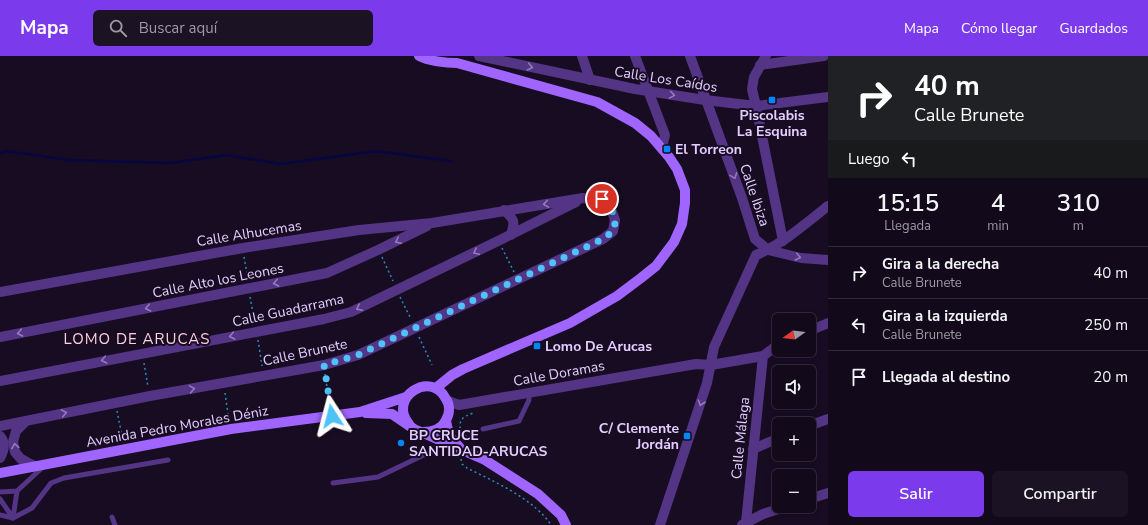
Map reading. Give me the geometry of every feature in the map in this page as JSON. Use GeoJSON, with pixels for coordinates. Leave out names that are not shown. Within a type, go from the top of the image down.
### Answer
{"type":"FeatureCollection","features":[{"type":"Feature","properties":{"kind":"main road"},"geometry":{"type":"LineString","coordinates":[[419,56],[423,59],[457,63],[597,102],[635,123],[651,136],[670,157],[682,180],[685,190],[682,224],[674,242],[656,266],[617,296],[570,323],[472,364],[452,375],[436,388]]}},
{"type":"Feature","properties":{"kind":"main road"},"geometry":{"type":"LineString","coordinates":[[447,56],[457,63]]}},
{"type":"Feature","properties":{"kind":"main road"},"geometry":{"type":"LineString","coordinates":[[446,398],[452,375]]}},
{"type":"Feature","properties":{"kind":"main road"},"geometry":{"type":"LineString","coordinates":[[360,412],[406,397],[416,388],[430,386],[436,388],[446,398],[449,408],[447,418],[449,434],[461,449]]}},
{"type":"Feature","properties":{"kind":"main road"},"geometry":{"type":"LineString","coordinates":[[406,397],[404,404],[404,415],[406,421],[418,430],[428,432],[435,430],[441,427],[447,418]]}},
{"type":"Feature","properties":{"kind":"main road"},"geometry":{"type":"LineString","coordinates":[[360,412],[392,414],[418,430],[485,460],[538,494],[561,515],[566,525]]}},
{"type":"Feature","properties":{"kind":"main road","name":"Avenida Pedro Morales Déniz"},"geometry":{"type":"LineString","coordinates":[[0,473],[231,429],[360,412]]}},
{"type":"Feature","properties":{"kind":"street","name":"Calle Los Caídos"},"geometry":{"type":"LineString","coordinates":[[479,56],[648,92],[756,106],[828,97]]}},
{"type":"Feature","properties":{"kind":"street"},"geometry":{"type":"LineString","coordinates":[[582,56],[590,80]]}},
{"type":"Feature","properties":{"kind":"street"},"geometry":{"type":"LineString","coordinates":[[635,56],[665,135],[662,147]]}},
{"type":"Feature","properties":{"kind":"street","name":"Calle Ibiza"},"geometry":{"type":"LineString","coordinates":[[690,56],[705,100],[716,124],[740,191],[755,239],[768,250]]}},
{"type":"Feature","properties":{"kind":"street"},"geometry":{"type":"LineString","coordinates":[[766,56],[754,77],[752,89],[783,241]]}},
{"type":"Feature","properties":{"kind":"street"},"geometry":{"type":"LineString","coordinates":[[760,65],[824,56]]}},
{"type":"Feature","properties":{"kind":"street","name":"Calle Alhucemas"},"geometry":{"type":"LineString","coordinates":[[0,292],[243,248],[359,230],[432,223],[583,198],[602,199],[610,206]]}},
{"type":"Feature","properties":{"kind":"street","name":"Calle Guadarrama"},"geometry":{"type":"LineString","coordinates":[[0,381],[324,319],[351,312],[511,235],[583,198]]}},
{"type":"Feature","properties":{"kind":"street","name":"Calle Brunete"},"geometry":{"type":"LineString","coordinates":[[0,426],[150,396],[324,365],[358,355],[603,239],[613,231],[615,220],[610,206]]}},
{"type":"Feature","properties":{"kind":"street"},"geometry":{"type":"LineString","coordinates":[[660,525],[707,383],[712,365],[714,347],[756,255],[783,241],[828,206]]}},
{"type":"Feature","properties":{"kind":"street"},"geometry":{"type":"LineString","coordinates":[[504,210],[513,217],[515,224],[511,235]]}},
{"type":"Feature","properties":{"kind":"street","name":"Calle Alto los Leones"},"geometry":{"type":"LineString","coordinates":[[0,337],[327,273],[432,223]]}},
{"type":"Feature","properties":{"kind":"street"},"geometry":{"type":"LineString","coordinates":[[768,250],[801,258],[828,260]]}},
{"type":"Feature","properties":{"kind":"street"},"geometry":{"type":"LineString","coordinates":[[816,328],[828,323]]}},
{"type":"Feature","properties":{"kind":"street","name":"Calle Doramas"},"geometry":{"type":"LineString","coordinates":[[459,405],[696,364],[712,365],[763,356],[772,349]]}},
{"type":"Feature","properties":{"kind":"street","name":"Calle Málaga"},"geometry":{"type":"LineString","coordinates":[[744,524],[763,356]]}},
{"type":"Feature","properties":{"kind":"street"},"geometry":{"type":"LineString","coordinates":[[446,398],[459,405],[447,418]]}},
{"type":"Feature","properties":{"kind":"street"},"geometry":{"type":"LineString","coordinates":[[816,423],[828,419]]}},
{"type":"Feature","properties":{"kind":"street"},"geometry":{"type":"LineString","coordinates":[[26,421],[16,431],[13,442],[15,452],[21,459],[34,466]]}},
{"type":"Feature","properties":{"kind":"street"},"geometry":{"type":"LineString","coordinates":[[0,436],[4,451],[0,458]]}},
{"type":"Feature","properties":{"kind":"street"},"geometry":{"type":"LineString","coordinates":[[753,449],[772,441]]}},
{"type":"Feature","properties":{"kind":"street"},"geometry":{"type":"LineString","coordinates":[[816,497],[828,493]]}},
{"type":"Feature","properties":{"kind":"street"},"geometry":{"type":"LineString","coordinates":[[744,524],[772,511]]}},
{"type":"Feature","properties":{"kind":"lane"},"geometry":{"type":"LineString","coordinates":[[483,429],[519,421],[529,400],[529,392]]}},
{"type":"Feature","properties":{"kind":"lane"},"geometry":{"type":"LineString","coordinates":[[333,483],[378,477],[434,450],[443,441]]}},
{"type":"Feature","properties":{"kind":"lane"},"geometry":{"type":"LineString","coordinates":[[0,515],[13,518],[32,508],[52,484],[64,478],[168,460]]}},
{"type":"Feature","properties":{"kind":"lane"},"geometry":{"type":"LineString","coordinates":[[13,518],[17,491],[46,464]]}},
{"type":"Feature","properties":{"kind":"lane"},"geometry":{"type":"LineString","coordinates":[[0,492],[17,491]]}},
{"type":"Feature","properties":{"kind":"lane"},"geometry":{"type":"LineString","coordinates":[[0,499],[13,518]]}},
{"type":"Feature","properties":{"kind":"lane"},"geometry":{"type":"LineString","coordinates":[[112,517],[115,525]]}},
{"type":"Feature","properties":{"kind":"path"},"geometry":{"type":"LineString","coordinates":[[498,241],[518,280]]}},
{"type":"Feature","properties":{"kind":"path"},"geometry":{"type":"LineString","coordinates":[[243,248],[264,376]]}},
{"type":"Feature","properties":{"kind":"path"},"geometry":{"type":"LineString","coordinates":[[378,250],[432,365]]}},
{"type":"Feature","properties":{"kind":"path"},"geometry":{"type":"LineString","coordinates":[[142,353],[150,396]]}},
{"type":"Feature","properties":{"kind":"path"},"geometry":{"type":"LineString","coordinates":[[324,365],[332,416]]}},
{"type":"Feature","properties":{"kind":"path"},"geometry":{"type":"LineString","coordinates":[[223,383],[231,429]]}},
{"type":"Feature","properties":{"kind":"path"},"geometry":{"type":"LineString","coordinates":[[116,403],[124,449]]}},
{"type":"Feature","properties":{"kind":"waterway"},"geometry":{"type":"LineString","coordinates":[[0,153],[6,151],[68,160],[171,163],[226,155],[281,164],[376,151],[451,161]]}},
{"type":"Feature","properties":{"kind":"place","name":"Piscolabis La Esquina"},"geometry":{"type":"Point","coordinates":[772,100]}},
{"type":"Feature","properties":{"kind":"place","name":"El Torreon"},"geometry":{"type":"Point","coordinates":[667,149]}},
{"type":"Feature","properties":{"kind":"place","name":"Lomo De Arucas"},"geometry":{"type":"Point","coordinates":[537,346]}},
{"type":"Feature","properties":{"kind":"place","name":"C/ Clemente Jordán"},"geometry":{"type":"Point","coordinates":[687,436]}},
{"type":"Feature","properties":{"kind":"place","name":"BP CRUCE SANTIDAD-ARUCAS"},"geometry":{"type":"Point","coordinates":[401,443]}},
{"type":"Feature","properties":{"kind":"district","name":"LOMO DE ARUCAS"},"geometry":{"type":"Point","coordinates":[137,339]}},
{"type":"Feature","properties":{"kind":"route"},"geometry":{"type":"LineString","coordinates":[[332,416],[324,365],[358,355],[603,239],[613,231],[615,220],[610,206],[602,199]]}}]}
